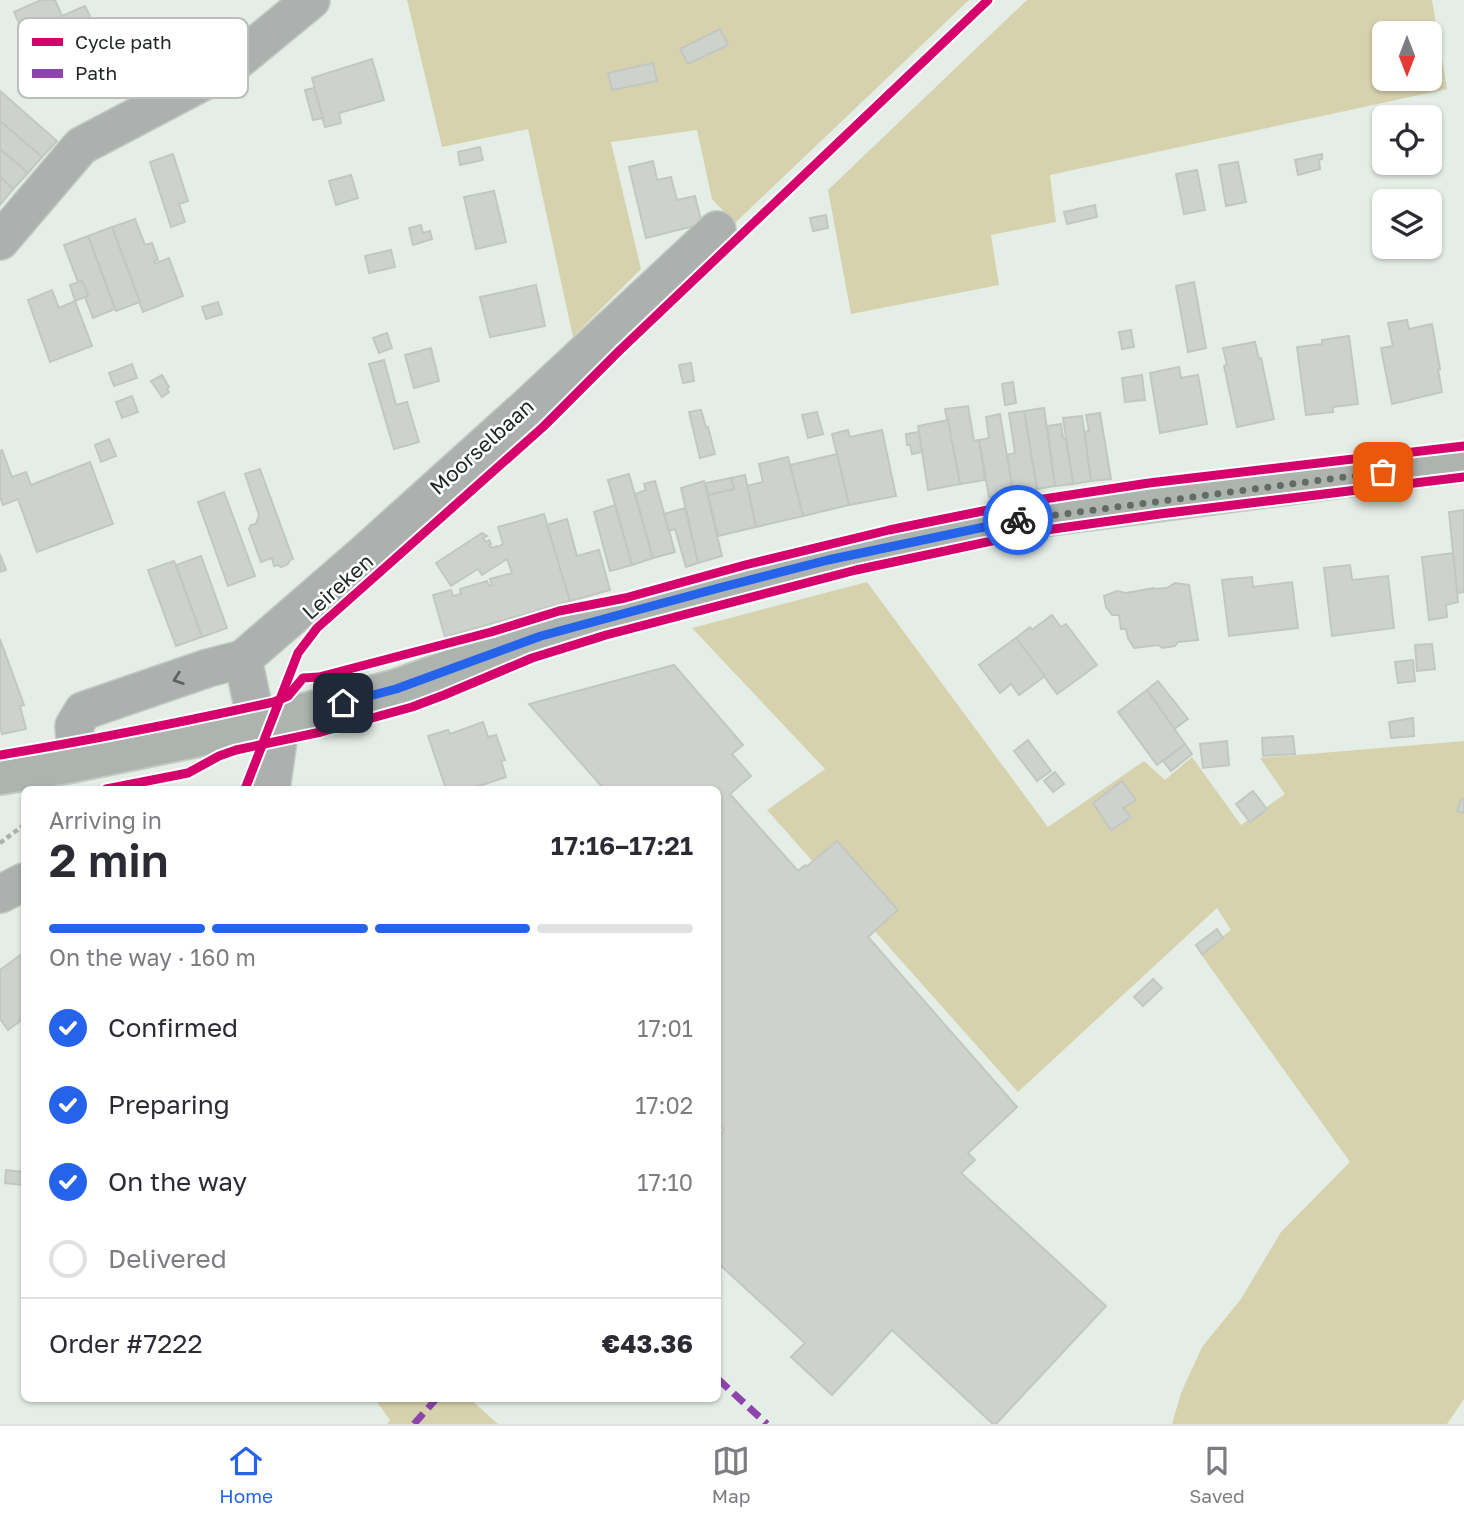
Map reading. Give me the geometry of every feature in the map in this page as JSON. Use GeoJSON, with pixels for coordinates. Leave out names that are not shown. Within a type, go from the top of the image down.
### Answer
{"type":"FeatureCollection","features":[{"type":"Feature","properties":{"kind":"main road"},"geometry":{"type":"LineString","coordinates":[[0,775],[77,762],[269,722],[396,689],[541,636],[841,557],[1018,520],[1464,462]]}},
{"type":"Feature","properties":{"kind":"street"},"geometry":{"type":"LineString","coordinates":[[248,52],[311,0]]}},
{"type":"Feature","properties":{"kind":"street"},"geometry":{"type":"LineString","coordinates":[[0,241],[81,146],[172,98]]}},
{"type":"Feature","properties":{"kind":"street","name":"Moorselbaan"},"geometry":{"type":"LineString","coordinates":[[77,762],[74,726],[83,711],[208,668],[243,659],[525,409],[716,230]]}},
{"type":"Feature","properties":{"kind":"street"},"geometry":{"type":"LineString","coordinates":[[243,659],[269,722],[271,786]]}},
{"type":"Feature","properties":{"kind":"path"},"geometry":{"type":"LineString","coordinates":[[0,843],[21,827]]}},
{"type":"Feature","properties":{"kind":"shaded area"},"geometry":{"type":"Polygon","coordinates":[[[407,0],[969,0],[735,223],[712,199],[697,130],[611,142],[641,269],[573,337],[528,129],[442,147],[407,0]]]}},
{"type":"Feature","properties":{"kind":"shaded area"},"geometry":{"type":"Polygon","coordinates":[[[1027,0],[1432,0],[1436,21],[1372,21],[1372,91],[1438,91],[1050,175],[1056,222],[991,235],[999,285],[851,314],[828,190],[1027,0]]]}},
{"type":"Feature","properties":{"kind":"shaded area"},"geometry":{"type":"Polygon","coordinates":[[[1442,59],[1447,89],[1442,90],[1442,59]]]}},
{"type":"Feature","properties":{"kind":"shaded area"},"geometry":{"type":"Polygon","coordinates":[[[867,582],[1048,827],[1144,761],[1165,780],[1192,757],[1241,825],[1285,794],[1260,758],[1464,741],[1464,1399],[1447,1424],[1172,1424],[1181,1393],[1202,1347],[1241,1299],[1281,1232],[1350,1162],[1200,953],[1231,930],[1217,908],[1018,1092],[767,810],[825,769],[692,628],[867,582]]]}},
{"type":"Feature","properties":{"kind":"shaded area"},"geometry":{"type":"Polygon","coordinates":[[[377,1402],[473,1402],[498,1424],[387,1424],[390,1420],[377,1402]]]}},
{"type":"Feature","properties":{"kind":"building"},"geometry":{"type":"Polygon","coordinates":[[[41,0],[55,0],[62,16],[85,6],[91,18],[18,18],[18,21],[14,12],[41,0]]]}},
{"type":"Feature","properties":{"kind":"building"},"geometry":{"type":"Polygon","coordinates":[[[720,29],[728,45],[688,64],[680,49],[720,29]]]}},
{"type":"Feature","properties":{"kind":"building"},"geometry":{"type":"Polygon","coordinates":[[[372,59],[384,100],[339,113],[341,123],[325,127],[312,78],[372,59]]]}},
{"type":"Feature","properties":{"kind":"building"},"geometry":{"type":"Polygon","coordinates":[[[653,63],[657,81],[612,90],[608,73],[653,63]]]}},
{"type":"Feature","properties":{"kind":"building"},"geometry":{"type":"Polygon","coordinates":[[[314,88],[323,118],[313,120],[305,90],[314,88]]]}},
{"type":"Feature","properties":{"kind":"building"},"geometry":{"type":"Polygon","coordinates":[[[0,91],[57,141],[42,157],[0,121],[0,91]]]}},
{"type":"Feature","properties":{"kind":"building"},"geometry":{"type":"Polygon","coordinates":[[[0,121],[42,157],[28,173],[0,149],[0,121]]]}},
{"type":"Feature","properties":{"kind":"building"},"geometry":{"type":"Polygon","coordinates":[[[480,147],[483,160],[460,165],[458,152],[480,147]]]}},
{"type":"Feature","properties":{"kind":"building"},"geometry":{"type":"Polygon","coordinates":[[[0,149],[28,173],[13,189],[0,177],[0,149]]]}},
{"type":"Feature","properties":{"kind":"building"},"geometry":{"type":"Polygon","coordinates":[[[173,154],[188,201],[179,204],[185,222],[171,227],[150,162],[173,154]]]}},
{"type":"Feature","properties":{"kind":"building"},"geometry":{"type":"Polygon","coordinates":[[[1322,154],[1322,159],[1319,160],[1320,169],[1298,175],[1295,160],[1322,154]]]}},
{"type":"Feature","properties":{"kind":"building"},"geometry":{"type":"Polygon","coordinates":[[[653,161],[657,180],[671,177],[677,200],[695,196],[702,224],[646,238],[629,167],[653,161]]]}},
{"type":"Feature","properties":{"kind":"building"},"geometry":{"type":"Polygon","coordinates":[[[1238,162],[1246,202],[1226,206],[1219,165],[1238,162]]]}},
{"type":"Feature","properties":{"kind":"building"},"geometry":{"type":"Polygon","coordinates":[[[1197,170],[1205,210],[1184,214],[1176,174],[1197,170]]]}},
{"type":"Feature","properties":{"kind":"building"},"geometry":{"type":"Polygon","coordinates":[[[351,175],[358,198],[336,205],[329,181],[351,175]]]}},
{"type":"Feature","properties":{"kind":"building"},"geometry":{"type":"Polygon","coordinates":[[[0,177],[13,189],[0,205],[0,177]]]}},
{"type":"Feature","properties":{"kind":"building"},"geometry":{"type":"Polygon","coordinates":[[[494,191],[506,242],[476,249],[464,197],[494,191]]]}},
{"type":"Feature","properties":{"kind":"building"},"geometry":{"type":"Polygon","coordinates":[[[1095,205],[1097,217],[1067,224],[1064,212],[1095,205]]]}},
{"type":"Feature","properties":{"kind":"building"},"geometry":{"type":"Polygon","coordinates":[[[826,215],[828,228],[813,231],[810,218],[826,215]]]}},
{"type":"Feature","properties":{"kind":"building"},"geometry":{"type":"Polygon","coordinates":[[[135,219],[145,245],[152,243],[158,260],[154,261],[155,264],[169,258],[183,296],[143,312],[112,227],[135,219]]]}},
{"type":"Feature","properties":{"kind":"building"},"geometry":{"type":"Polygon","coordinates":[[[421,225],[423,233],[430,231],[432,239],[413,245],[409,228],[421,225]]]}},
{"type":"Feature","properties":{"kind":"building"},"geometry":{"type":"Polygon","coordinates":[[[112,227],[140,302],[116,311],[88,236],[112,227]]]}},
{"type":"Feature","properties":{"kind":"building"},"geometry":{"type":"Polygon","coordinates":[[[88,236],[115,309],[93,318],[85,297],[88,296],[82,281],[78,282],[64,245],[88,236]]]}},
{"type":"Feature","properties":{"kind":"building"},"geometry":{"type":"Polygon","coordinates":[[[391,250],[395,267],[369,273],[365,256],[391,250]]]}},
{"type":"Feature","properties":{"kind":"building"},"geometry":{"type":"Polygon","coordinates":[[[82,281],[88,296],[75,301],[70,285],[82,281]]]}},
{"type":"Feature","properties":{"kind":"building"},"geometry":{"type":"Polygon","coordinates":[[[1194,282],[1206,348],[1188,352],[1176,286],[1194,282]]]}},
{"type":"Feature","properties":{"kind":"building"},"geometry":{"type":"Polygon","coordinates":[[[536,285],[545,326],[490,337],[480,297],[536,285]]]}},
{"type":"Feature","properties":{"kind":"building"},"geometry":{"type":"Polygon","coordinates":[[[52,290],[59,308],[75,301],[92,346],[50,362],[28,300],[52,290]]]}},
{"type":"Feature","properties":{"kind":"building"},"geometry":{"type":"Polygon","coordinates":[[[218,302],[222,314],[206,319],[202,307],[218,302]]]}},
{"type":"Feature","properties":{"kind":"building"},"geometry":{"type":"Polygon","coordinates":[[[1407,320],[1409,329],[1432,324],[1442,392],[1392,404],[1381,348],[1393,346],[1388,323],[1407,320]]]}},
{"type":"Feature","properties":{"kind":"building"},"geometry":{"type":"Polygon","coordinates":[[[1131,330],[1134,347],[1122,349],[1119,332],[1131,330]]]}},
{"type":"Feature","properties":{"kind":"building"},"geometry":{"type":"Polygon","coordinates":[[[387,333],[392,348],[379,353],[373,338],[387,333]]]}},
{"type":"Feature","properties":{"kind":"building"},"geometry":{"type":"Polygon","coordinates":[[[1349,336],[1358,404],[1333,407],[1333,412],[1306,415],[1297,347],[1322,344],[1322,340],[1349,336]]]}},
{"type":"Feature","properties":{"kind":"building"},"geometry":{"type":"Polygon","coordinates":[[[1255,342],[1274,419],[1237,427],[1224,366],[1227,365],[1223,348],[1255,342]]]}},
{"type":"Feature","properties":{"kind":"building"},"geometry":{"type":"Polygon","coordinates":[[[431,348],[439,381],[414,388],[405,355],[431,348]]]}},
{"type":"Feature","properties":{"kind":"building"},"geometry":{"type":"Polygon","coordinates":[[[384,360],[396,405],[407,402],[419,442],[394,449],[369,364],[384,360]]]}},
{"type":"Feature","properties":{"kind":"building"},"geometry":{"type":"Polygon","coordinates":[[[691,363],[694,381],[683,383],[679,365],[691,363]]]}},
{"type":"Feature","properties":{"kind":"building"},"geometry":{"type":"Polygon","coordinates":[[[132,364],[137,378],[114,386],[109,373],[132,364]]]}},
{"type":"Feature","properties":{"kind":"building"},"geometry":{"type":"Polygon","coordinates":[[[1179,367],[1181,378],[1198,375],[1207,424],[1160,433],[1150,373],[1179,367]]]}},
{"type":"Feature","properties":{"kind":"building"},"geometry":{"type":"Polygon","coordinates":[[[162,375],[169,392],[162,397],[151,381],[162,375]]]}},
{"type":"Feature","properties":{"kind":"building"},"geometry":{"type":"Polygon","coordinates":[[[1142,375],[1145,400],[1125,402],[1122,378],[1142,375]]]}},
{"type":"Feature","properties":{"kind":"building"},"geometry":{"type":"Polygon","coordinates":[[[1013,382],[1016,403],[1005,405],[1002,384],[1013,382]]]}},
{"type":"Feature","properties":{"kind":"building"},"geometry":{"type":"Polygon","coordinates":[[[132,396],[138,412],[122,418],[116,402],[132,396]]]}},
{"type":"Feature","properties":{"kind":"building"},"geometry":{"type":"Polygon","coordinates":[[[968,406],[974,441],[979,440],[985,480],[960,484],[945,409],[968,406]]]}},
{"type":"Feature","properties":{"kind":"building"},"geometry":{"type":"Polygon","coordinates":[[[1044,408],[1055,486],[1037,489],[1024,411],[1044,408]]]}},
{"type":"Feature","properties":{"kind":"building"},"geometry":{"type":"Polygon","coordinates":[[[701,410],[715,454],[700,458],[689,412],[701,410]]]}},
{"type":"Feature","properties":{"kind":"building"},"geometry":{"type":"Polygon","coordinates":[[[1024,411],[1037,489],[1013,493],[1007,455],[1015,453],[1009,413],[1024,411]]]}},
{"type":"Feature","properties":{"kind":"building"},"geometry":{"type":"Polygon","coordinates":[[[817,412],[823,434],[808,438],[802,415],[817,412]]]}},
{"type":"Feature","properties":{"kind":"building"},"geometry":{"type":"Polygon","coordinates":[[[1100,413],[1111,479],[1091,481],[1084,432],[1089,431],[1086,415],[1100,413]]]}},
{"type":"Feature","properties":{"kind":"building"},"geometry":{"type":"Polygon","coordinates":[[[1000,414],[1013,493],[989,497],[979,440],[989,438],[986,417],[1000,414]]]}},
{"type":"Feature","properties":{"kind":"building"},"geometry":{"type":"Polygon","coordinates":[[[1082,416],[1091,481],[1073,484],[1063,418],[1082,416]]]}},
{"type":"Feature","properties":{"kind":"building"},"geometry":{"type":"Polygon","coordinates":[[[948,420],[960,484],[928,490],[918,426],[948,420]]]}},
{"type":"Feature","properties":{"kind":"building"},"geometry":{"type":"Polygon","coordinates":[[[1061,424],[1063,438],[1066,438],[1073,484],[1055,486],[1047,426],[1061,424]]]}},
{"type":"Feature","properties":{"kind":"building"},"geometry":{"type":"Polygon","coordinates":[[[848,430],[850,437],[882,430],[896,496],[849,505],[832,434],[848,430]]]}},
{"type":"Feature","properties":{"kind":"building"},"geometry":{"type":"Polygon","coordinates":[[[919,432],[922,452],[912,454],[910,445],[907,445],[906,434],[919,432]]]}},
{"type":"Feature","properties":{"kind":"building"},"geometry":{"type":"Polygon","coordinates":[[[109,439],[116,456],[101,462],[95,445],[109,439]]]}},
{"type":"Feature","properties":{"kind":"building"},"geometry":{"type":"Polygon","coordinates":[[[2,450],[12,477],[26,472],[31,485],[90,462],[113,524],[37,552],[18,499],[3,505],[0,497],[2,450]]]}},
{"type":"Feature","properties":{"kind":"building"},"geometry":{"type":"Polygon","coordinates":[[[837,454],[849,505],[803,516],[790,465],[837,454]]]}},
{"type":"Feature","properties":{"kind":"building"},"geometry":{"type":"Polygon","coordinates":[[[788,457],[803,516],[756,527],[747,486],[763,482],[759,464],[788,457]]]}},
{"type":"Feature","properties":{"kind":"building"},"geometry":{"type":"Polygon","coordinates":[[[260,469],[293,559],[281,567],[274,566],[272,558],[261,562],[249,529],[256,524],[259,515],[245,474],[260,469]]]}},
{"type":"Feature","properties":{"kind":"building"},"geometry":{"type":"Polygon","coordinates":[[[629,474],[653,558],[632,565],[608,480],[629,474]]]}},
{"type":"Feature","properties":{"kind":"building"},"geometry":{"type":"Polygon","coordinates":[[[745,475],[756,527],[718,536],[708,495],[734,489],[731,478],[745,475]]]}},
{"type":"Feature","properties":{"kind":"building"},"geometry":{"type":"Polygon","coordinates":[[[731,478],[734,489],[708,495],[706,483],[731,478]]]}},
{"type":"Feature","properties":{"kind":"building"},"geometry":{"type":"Polygon","coordinates":[[[655,481],[675,552],[653,558],[635,494],[646,490],[644,484],[655,481]]]}},
{"type":"Feature","properties":{"kind":"building"},"geometry":{"type":"Polygon","coordinates":[[[704,481],[722,556],[698,563],[681,488],[704,481]]]}},
{"type":"Feature","properties":{"kind":"building"},"geometry":{"type":"Polygon","coordinates":[[[224,492],[255,576],[228,586],[198,502],[224,492]]]}},
{"type":"Feature","properties":{"kind":"building"},"geometry":{"type":"Polygon","coordinates":[[[615,505],[632,565],[610,571],[594,512],[615,505]]]}},
{"type":"Feature","properties":{"kind":"building"},"geometry":{"type":"Polygon","coordinates":[[[685,508],[698,563],[686,567],[675,529],[669,531],[664,514],[685,508]]]}},
{"type":"Feature","properties":{"kind":"building"},"geometry":{"type":"Polygon","coordinates":[[[1464,510],[1464,592],[1457,593],[1449,512],[1464,510]]]}},
{"type":"Feature","properties":{"kind":"building"},"geometry":{"type":"Polygon","coordinates":[[[544,514],[570,601],[445,637],[433,595],[451,590],[453,596],[461,594],[460,589],[487,581],[489,586],[492,585],[490,579],[512,573],[507,559],[482,575],[478,569],[451,586],[436,563],[482,533],[487,536],[483,538],[486,542],[489,540],[492,548],[498,547],[503,544],[498,527],[544,514]]]}},
{"type":"Feature","properties":{"kind":"building"},"geometry":{"type":"Polygon","coordinates":[[[567,519],[577,556],[599,550],[610,590],[570,601],[547,525],[567,519]]]}},
{"type":"Feature","properties":{"kind":"building"},"geometry":{"type":"Polygon","coordinates":[[[1453,553],[1458,602],[1446,605],[1447,617],[1429,620],[1422,557],[1453,553]]]}},
{"type":"Feature","properties":{"kind":"building"},"geometry":{"type":"Polygon","coordinates":[[[0,554],[6,570],[0,572],[0,554]]]}},
{"type":"Feature","properties":{"kind":"building"},"geometry":{"type":"Polygon","coordinates":[[[201,556],[227,628],[202,637],[176,565],[201,556]]]}},
{"type":"Feature","properties":{"kind":"building"},"geometry":{"type":"Polygon","coordinates":[[[174,561],[202,637],[176,646],[148,570],[174,561]]]}},
{"type":"Feature","properties":{"kind":"building"},"geometry":{"type":"Polygon","coordinates":[[[1350,565],[1352,580],[1388,576],[1394,628],[1332,636],[1324,568],[1350,565]]]}},
{"type":"Feature","properties":{"kind":"building"},"geometry":{"type":"Polygon","coordinates":[[[1252,577],[1253,587],[1292,582],[1298,628],[1229,636],[1222,580],[1252,577]]]}},
{"type":"Feature","properties":{"kind":"building"},"geometry":{"type":"Polygon","coordinates":[[[1175,583],[1189,585],[1198,640],[1178,642],[1175,646],[1162,648],[1159,645],[1134,648],[1126,629],[1121,629],[1119,615],[1112,615],[1106,607],[1104,596],[1117,591],[1126,593],[1167,588],[1175,583]]]}},
{"type":"Feature","properties":{"kind":"building"},"geometry":{"type":"Polygon","coordinates":[[[1052,615],[1061,627],[1066,624],[1097,665],[1057,694],[1016,638],[1052,615]]]}},
{"type":"Feature","properties":{"kind":"building"},"geometry":{"type":"Polygon","coordinates":[[[1016,638],[1045,676],[1019,695],[1011,684],[1000,693],[979,665],[1016,638]]]}},
{"type":"Feature","properties":{"kind":"building"},"geometry":{"type":"Polygon","coordinates":[[[0,639],[24,705],[20,706],[26,729],[2,734],[0,726],[0,639]]]}},
{"type":"Feature","properties":{"kind":"building"},"geometry":{"type":"Polygon","coordinates":[[[1432,644],[1435,669],[1417,671],[1415,645],[1432,644]]]}},
{"type":"Feature","properties":{"kind":"building"},"geometry":{"type":"Polygon","coordinates":[[[1413,660],[1415,681],[1398,683],[1395,662],[1413,660]]]}},
{"type":"Feature","properties":{"kind":"building"},"geometry":{"type":"Polygon","coordinates":[[[674,665],[743,745],[732,754],[751,776],[730,794],[798,871],[837,841],[898,910],[868,937],[1017,1107],[968,1153],[975,1160],[961,1173],[1106,1306],[996,1424],[892,1330],[832,1395],[791,1357],[805,1343],[721,1266],[721,1134],[724,1130],[721,1126],[721,786],[601,786],[529,704],[674,665]]]}},
{"type":"Feature","properties":{"kind":"building"},"geometry":{"type":"Polygon","coordinates":[[[1158,681],[1188,719],[1174,729],[1147,690],[1158,681]]]}},
{"type":"Feature","properties":{"kind":"building"},"geometry":{"type":"Polygon","coordinates":[[[1147,690],[1185,744],[1157,765],[1118,712],[1147,690]]]}},
{"type":"Feature","properties":{"kind":"building"},"geometry":{"type":"Polygon","coordinates":[[[1413,718],[1414,736],[1391,738],[1389,722],[1413,718]]]}},
{"type":"Feature","properties":{"kind":"building"},"geometry":{"type":"Polygon","coordinates":[[[483,722],[488,737],[496,735],[505,760],[501,761],[506,777],[479,786],[445,786],[428,736],[448,730],[450,734],[483,722]]]}},
{"type":"Feature","properties":{"kind":"building"},"geometry":{"type":"Polygon","coordinates":[[[1293,736],[1295,754],[1263,756],[1262,738],[1293,736]]]}},
{"type":"Feature","properties":{"kind":"building"},"geometry":{"type":"Polygon","coordinates":[[[1028,740],[1051,771],[1037,781],[1014,751],[1028,740]]]}},
{"type":"Feature","properties":{"kind":"building"},"geometry":{"type":"Polygon","coordinates":[[[1227,741],[1229,765],[1203,768],[1200,744],[1227,741]]]}},
{"type":"Feature","properties":{"kind":"building"},"geometry":{"type":"Polygon","coordinates":[[[1185,744],[1192,754],[1171,771],[1163,761],[1185,744]]]}},
{"type":"Feature","properties":{"kind":"building"},"geometry":{"type":"Polygon","coordinates":[[[1055,772],[1064,784],[1053,792],[1044,781],[1055,772]]]}},
{"type":"Feature","properties":{"kind":"building"},"geometry":{"type":"Polygon","coordinates":[[[1122,781],[1136,800],[1123,808],[1131,817],[1111,830],[1093,803],[1122,781]]]}},
{"type":"Feature","properties":{"kind":"building"},"geometry":{"type":"Polygon","coordinates":[[[1253,791],[1267,809],[1250,822],[1236,804],[1253,791]]]}},
{"type":"Feature","properties":{"kind":"building"},"geometry":{"type":"Polygon","coordinates":[[[1461,799],[1464,801],[1464,813],[1457,811],[1461,799]]]}},
{"type":"Feature","properties":{"kind":"building"},"geometry":{"type":"Polygon","coordinates":[[[1217,929],[1223,938],[1202,954],[1196,945],[1217,929]]]}},
{"type":"Feature","properties":{"kind":"building"},"geometry":{"type":"Polygon","coordinates":[[[21,954],[21,1020],[8,1030],[0,1019],[0,970],[21,954]]]}},
{"type":"Feature","properties":{"kind":"building"},"geometry":{"type":"Polygon","coordinates":[[[1153,979],[1162,988],[1143,1006],[1134,997],[1153,979]]]}},
{"type":"Feature","properties":{"kind":"building"},"geometry":{"type":"Polygon","coordinates":[[[6,1170],[21,1172],[21,1185],[5,1183],[6,1170]]]}},
{"type":"Feature","properties":{"kind":"marked path"},"geometry":{"type":"LineString","coordinates":[[721,1382],[767,1424]]}},
{"type":"Feature","properties":{"kind":"marked path"},"geometry":{"type":"LineString","coordinates":[[414,1424],[433,1402]]}},
{"type":"Feature","properties":{"kind":"cycle path","name":"Leireken"},"geometry":{"type":"LineString","coordinates":[[246,786],[298,653],[317,628],[543,427],[619,351],[988,0]]}},
{"type":"Feature","properties":{"kind":"cycle path"},"geometry":{"type":"LineString","coordinates":[[0,755],[274,702],[288,696],[303,678],[319,677],[491,632],[559,611],[625,598],[889,530],[1037,500],[1149,483],[1464,446]]}},
{"type":"Feature","properties":{"kind":"cycle path"},"geometry":{"type":"LineString","coordinates":[[121,786],[188,773],[236,750],[321,732],[412,707],[532,658],[606,635],[856,570],[1039,531],[1464,477]]}},
{"type":"Feature","properties":{"kind":"way so far"},"geometry":{"type":"LineString","coordinates":[[1018,520],[1383,472]]}},
{"type":"Feature","properties":{"kind":"route"},"geometry":{"type":"LineString","coordinates":[[343,703],[396,689],[541,636],[828,560],[1018,520]]}}]}
